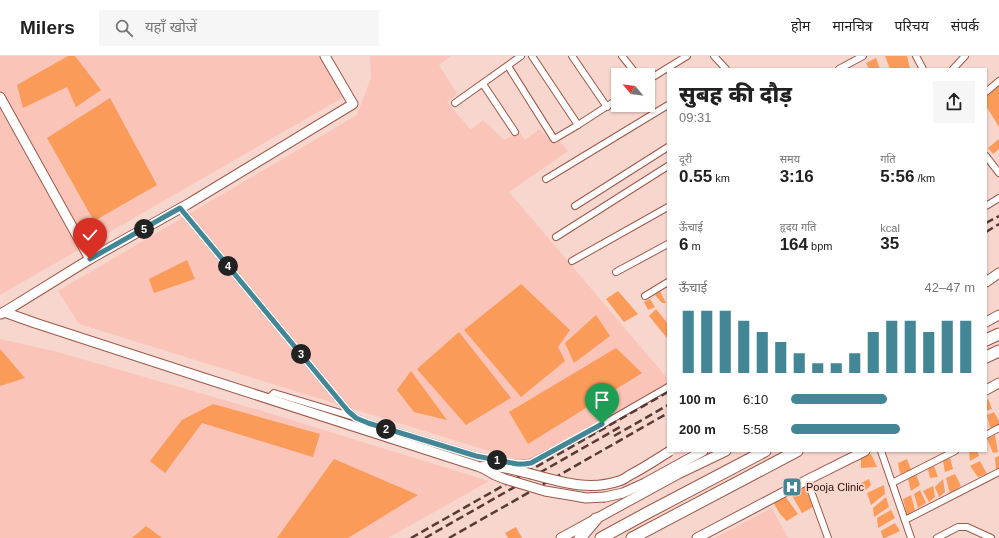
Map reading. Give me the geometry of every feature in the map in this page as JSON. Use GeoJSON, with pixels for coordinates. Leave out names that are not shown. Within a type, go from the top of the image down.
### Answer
{"type":"FeatureCollection","features":[{"type":"Feature","properties":{"kind":"highway"},"geometry":{"type":"LineString","coordinates":[[987,340],[999,334]]}},
{"type":"Feature","properties":{"kind":"highway"},"geometry":{"type":"LineString","coordinates":[[987,356],[999,350]]}},
{"type":"Feature","properties":{"kind":"highway"},"geometry":{"type":"LineString","coordinates":[[601,538],[763,452]]}},
{"type":"Feature","properties":{"kind":"highway"},"geometry":{"type":"LineString","coordinates":[[632,538],[795,452]]}},
{"type":"Feature","properties":{"kind":"highway"},"geometry":{"type":"LineString","coordinates":[[580,538],[596,519]]}},
{"type":"Feature","properties":{"kind":"street"},"geometry":{"type":"LineString","coordinates":[[2,314],[90,259],[180,208],[352,104],[325,56]]}},
{"type":"Feature","properties":{"kind":"street"},"geometry":{"type":"LineString","coordinates":[[455,103],[521,56]]}},
{"type":"Feature","properties":{"kind":"street"},"geometry":{"type":"LineString","coordinates":[[532,56],[578,126]]}},
{"type":"Feature","properties":{"kind":"street"},"geometry":{"type":"LineString","coordinates":[[572,56],[607,107]]}},
{"type":"Feature","properties":{"kind":"street"},"geometry":{"type":"LineString","coordinates":[[622,56],[631,68]]}},
{"type":"Feature","properties":{"kind":"street"},"geometry":{"type":"LineString","coordinates":[[668,68],[687,56]]}},
{"type":"Feature","properties":{"kind":"street"},"geometry":{"type":"LineString","coordinates":[[714,56],[725,68]]}},
{"type":"Feature","properties":{"kind":"street"},"geometry":{"type":"LineString","coordinates":[[841,68],[862,56]]}},
{"type":"Feature","properties":{"kind":"street"},"geometry":{"type":"LineString","coordinates":[[916,56],[922,68]]}},
{"type":"Feature","properties":{"kind":"street"},"geometry":{"type":"LineString","coordinates":[[953,68],[965,56]]}},
{"type":"Feature","properties":{"kind":"street"},"geometry":{"type":"LineString","coordinates":[[508,66],[553,138],[556,138],[578,126],[611,104]]}},
{"type":"Feature","properties":{"kind":"street"},"geometry":{"type":"LineString","coordinates":[[655,76],[667,68]]}},
{"type":"Feature","properties":{"kind":"street"},"geometry":{"type":"LineString","coordinates":[[987,91],[999,81]]}},
{"type":"Feature","properties":{"kind":"street"},"geometry":{"type":"LineString","coordinates":[[483,84],[515,132]]}},
{"type":"Feature","properties":{"kind":"street"},"geometry":{"type":"LineString","coordinates":[[0,97],[90,259]]}},
{"type":"Feature","properties":{"kind":"street"},"geometry":{"type":"LineString","coordinates":[[546,180],[667,106]]}},
{"type":"Feature","properties":{"kind":"street"},"geometry":{"type":"LineString","coordinates":[[575,206],[667,148]]}},
{"type":"Feature","properties":{"kind":"street"},"geometry":{"type":"LineString","coordinates":[[987,157],[999,173]]}},
{"type":"Feature","properties":{"kind":"street"},"geometry":{"type":"LineString","coordinates":[[556,237],[667,167]]}},
{"type":"Feature","properties":{"kind":"street"},"geometry":{"type":"LineString","coordinates":[[987,205],[999,198]]}},
{"type":"Feature","properties":{"kind":"street"},"geometry":{"type":"LineString","coordinates":[[180,208],[348,411],[356,418]]}},
{"type":"Feature","properties":{"kind":"street"},"geometry":{"type":"LineString","coordinates":[[572,261],[667,208]]}},
{"type":"Feature","properties":{"kind":"street"},"geometry":{"type":"LineString","coordinates":[[616,272],[667,245]]}},
{"type":"Feature","properties":{"kind":"street"},"geometry":{"type":"LineString","coordinates":[[987,281],[999,273]]}},
{"type":"Feature","properties":{"kind":"street"},"geometry":{"type":"LineString","coordinates":[[645,296],[667,283]]}},
{"type":"Feature","properties":{"kind":"street"},"geometry":{"type":"LineString","coordinates":[[2,314],[44,326],[480,467],[505,479],[546,490],[586,498],[604,497],[623,493],[645,483],[700,452]]}},
{"type":"Feature","properties":{"kind":"street"},"geometry":{"type":"LineString","coordinates":[[987,321],[999,315]]}},
{"type":"Feature","properties":{"kind":"street"},"geometry":{"type":"LineString","coordinates":[[987,389],[999,383]]}},
{"type":"Feature","properties":{"kind":"street"},"geometry":{"type":"LineString","coordinates":[[268,399],[274,393],[476,456],[524,464],[531,463],[667,388]]}},
{"type":"Feature","properties":{"kind":"street"},"geometry":{"type":"LineString","coordinates":[[987,434],[999,428]]}},
{"type":"Feature","properties":{"kind":"street"},"geometry":{"type":"LineString","coordinates":[[480,467],[496,466],[563,483],[603,485],[620,481],[668,452]]}},
{"type":"Feature","properties":{"kind":"street"},"geometry":{"type":"LineString","coordinates":[[561,538],[678,474],[724,452]]}},
{"type":"Feature","properties":{"kind":"street"},"geometry":{"type":"LineString","coordinates":[[697,538],[806,480],[863,452]]}},
{"type":"Feature","properties":{"kind":"street"},"geometry":{"type":"LineString","coordinates":[[881,452],[911,538]]}},
{"type":"Feature","properties":{"kind":"street"},"geometry":{"type":"LineString","coordinates":[[892,483],[953,452]]}},
{"type":"Feature","properties":{"kind":"street"},"geometry":{"type":"LineString","coordinates":[[905,520],[999,472]]}},
{"type":"Feature","properties":{"kind":"street"},"geometry":{"type":"LineString","coordinates":[[806,480],[828,538]]}},
{"type":"Feature","properties":{"kind":"street"},"geometry":{"type":"LineString","coordinates":[[937,538],[944,536],[958,527],[962,527],[991,538]]}},
{"type":"Feature","properties":{"kind":"shaded area"},"geometry":{"type":"Polygon","coordinates":[[[0,56],[320,56],[344,97],[0,295],[0,56]]]}},
{"type":"Feature","properties":{"kind":"shaded area"},"geometry":{"type":"Polygon","coordinates":[[[370,56],[451,56],[439,65],[457,94],[447,102],[471,130],[483,120],[504,140],[519,132],[525,140],[540,129],[549,139],[554,135],[568,151],[509,192],[667,378],[667,386],[528,463],[79,324],[58,291],[357,115],[371,78],[370,56]]]}},
{"type":"Feature","properties":{"kind":"shaded area"},"geometry":{"type":"Polygon","coordinates":[[[0,339],[54,351],[259,410],[489,481],[388,538],[0,538],[0,339]]]}},
{"type":"Feature","properties":{"kind":"shaded area"},"geometry":{"type":"Polygon","coordinates":[[[772,508],[788,538],[715,538],[772,508]]]}},
{"type":"Feature","properties":{"kind":"building"},"geometry":{"type":"Polygon","coordinates":[[[68,56],[75,56],[101,90],[76,107],[67,87],[23,108],[17,85],[68,56]]]}},
{"type":"Feature","properties":{"kind":"building"},"geometry":{"type":"Polygon","coordinates":[[[885,56],[907,56],[910,68],[890,68],[885,56]]]}},
{"type":"Feature","properties":{"kind":"building"},"geometry":{"type":"Polygon","coordinates":[[[876,58],[880,68],[868,68],[866,63],[876,58]]]}},
{"type":"Feature","properties":{"kind":"building"},"geometry":{"type":"Polygon","coordinates":[[[999,85],[999,127],[987,108],[987,96],[999,85]]]}},
{"type":"Feature","properties":{"kind":"building"},"geometry":{"type":"Polygon","coordinates":[[[110,98],[157,185],[94,221],[47,138],[110,98]]]}},
{"type":"Feature","properties":{"kind":"building"},"geometry":{"type":"Polygon","coordinates":[[[999,139],[999,149],[993,154],[988,148],[999,139]]]}},
{"type":"Feature","properties":{"kind":"building"},"geometry":{"type":"Polygon","coordinates":[[[187,260],[195,279],[154,293],[149,279],[187,260]]]}},
{"type":"Feature","properties":{"kind":"building"},"geometry":{"type":"Polygon","coordinates":[[[521,284],[570,330],[558,347],[565,361],[521,397],[464,330],[521,284]]]}},
{"type":"Feature","properties":{"kind":"building"},"geometry":{"type":"Polygon","coordinates":[[[618,291],[638,314],[624,322],[606,299],[618,291]]]}},
{"type":"Feature","properties":{"kind":"building"},"geometry":{"type":"Polygon","coordinates":[[[660,291],[666,303],[662,303],[655,295],[660,291]]]}},
{"type":"Feature","properties":{"kind":"building"},"geometry":{"type":"Polygon","coordinates":[[[650,299],[655,307],[648,310],[644,302],[650,299]]]}},
{"type":"Feature","properties":{"kind":"building"},"geometry":{"type":"Polygon","coordinates":[[[656,309],[667,323],[667,338],[649,316],[656,309]]]}},
{"type":"Feature","properties":{"kind":"building"},"geometry":{"type":"Polygon","coordinates":[[[596,315],[610,336],[574,363],[565,343],[596,315]]]}},
{"type":"Feature","properties":{"kind":"building"},"geometry":{"type":"Polygon","coordinates":[[[459,332],[511,398],[466,425],[417,369],[459,332]]]}},
{"type":"Feature","properties":{"kind":"building"},"geometry":{"type":"Polygon","coordinates":[[[616,348],[642,373],[528,444],[509,412],[616,348]]]}},
{"type":"Feature","properties":{"kind":"building"},"geometry":{"type":"Polygon","coordinates":[[[0,349],[25,378],[0,386],[0,349]]]}},
{"type":"Feature","properties":{"kind":"building"},"geometry":{"type":"Polygon","coordinates":[[[411,371],[447,420],[414,412],[397,390],[411,371]]]}},
{"type":"Feature","properties":{"kind":"building"},"geometry":{"type":"Polygon","coordinates":[[[987,400],[992,409],[987,411],[987,400]]]}},
{"type":"Feature","properties":{"kind":"building"},"geometry":{"type":"Polygon","coordinates":[[[213,404],[320,434],[313,457],[202,423],[165,473],[150,461],[182,420],[213,404]]]}},
{"type":"Feature","properties":{"kind":"building"},"geometry":{"type":"Polygon","coordinates":[[[994,412],[999,421],[999,425],[990,428],[987,415],[994,412]]]}},
{"type":"Feature","properties":{"kind":"building"},"geometry":{"type":"Polygon","coordinates":[[[995,435],[998,452],[993,453],[987,439],[995,435]]]}},
{"type":"Feature","properties":{"kind":"building"},"geometry":{"type":"Polygon","coordinates":[[[969,452],[977,452],[979,456],[970,461],[969,452]]]}},
{"type":"Feature","properties":{"kind":"building"},"geometry":{"type":"Polygon","coordinates":[[[871,454],[877,467],[861,468],[861,459],[871,454]]]}},
{"type":"Feature","properties":{"kind":"building"},"geometry":{"type":"Polygon","coordinates":[[[999,456],[999,468],[996,469],[995,458],[999,456]]]}},
{"type":"Feature","properties":{"kind":"building"},"geometry":{"type":"Polygon","coordinates":[[[950,458],[953,469],[945,472],[943,461],[950,458]]]}},
{"type":"Feature","properties":{"kind":"building"},"geometry":{"type":"Polygon","coordinates":[[[334,459],[418,495],[348,538],[277,538],[334,459]]]}},
{"type":"Feature","properties":{"kind":"building"},"geometry":{"type":"Polygon","coordinates":[[[907,459],[911,470],[900,474],[898,463],[907,459]]]}},
{"type":"Feature","properties":{"kind":"building"},"geometry":{"type":"Polygon","coordinates":[[[980,461],[987,474],[978,477],[970,466],[980,461]]]}},
{"type":"Feature","properties":{"kind":"building"},"geometry":{"type":"Polygon","coordinates":[[[934,466],[938,477],[930,478],[928,469],[934,466]]]}},
{"type":"Feature","properties":{"kind":"building"},"geometry":{"type":"Polygon","coordinates":[[[916,474],[920,485],[911,491],[908,479],[916,474]]]}},
{"type":"Feature","properties":{"kind":"building"},"geometry":{"type":"Polygon","coordinates":[[[955,474],[961,486],[950,494],[946,478],[955,474]]]}},
{"type":"Feature","properties":{"kind":"building"},"geometry":{"type":"Polygon","coordinates":[[[869,479],[871,485],[866,490],[861,483],[869,479]]]}},
{"type":"Feature","properties":{"kind":"building"},"geometry":{"type":"Polygon","coordinates":[[[943,479],[945,492],[939,497],[935,487],[943,479]]]}},
{"type":"Feature","properties":{"kind":"building"},"geometry":{"type":"Polygon","coordinates":[[[884,485],[885,494],[871,505],[867,493],[884,485]]]}},
{"type":"Feature","properties":{"kind":"building"},"geometry":{"type":"Polygon","coordinates":[[[804,486],[813,507],[802,513],[791,494],[804,486]]]}},
{"type":"Feature","properties":{"kind":"building"},"geometry":{"type":"Polygon","coordinates":[[[933,486],[935,497],[929,502],[923,491],[933,486]]]}},
{"type":"Feature","properties":{"kind":"building"},"geometry":{"type":"Polygon","coordinates":[[[920,490],[926,503],[918,508],[914,494],[920,490]]]}},
{"type":"Feature","properties":{"kind":"building"},"geometry":{"type":"Polygon","coordinates":[[[911,495],[915,510],[907,515],[903,499],[911,495]]]}},
{"type":"Feature","properties":{"kind":"building"},"geometry":{"type":"Polygon","coordinates":[[[785,496],[798,514],[787,521],[780,514],[773,502],[785,496]]]}},
{"type":"Feature","properties":{"kind":"building"},"geometry":{"type":"Polygon","coordinates":[[[886,497],[889,507],[874,517],[873,508],[886,497]]]}},
{"type":"Feature","properties":{"kind":"building"},"geometry":{"type":"Polygon","coordinates":[[[891,510],[895,518],[878,528],[877,518],[891,510]]]}},
{"type":"Feature","properties":{"kind":"building"},"geometry":{"type":"Polygon","coordinates":[[[895,523],[900,531],[883,538],[881,531],[895,523]]]}},
{"type":"Feature","properties":{"kind":"building"},"geometry":{"type":"Polygon","coordinates":[[[146,526],[162,538],[132,538],[146,526]]]}},
{"type":"Feature","properties":{"kind":"building"},"geometry":{"type":"Polygon","coordinates":[[[516,527],[522,538],[508,538],[505,533],[516,527]]]}},
{"type":"Feature","properties":{"kind":"railway"},"geometry":{"type":"LineString","coordinates":[[987,222],[999,216]]}},
{"type":"Feature","properties":{"kind":"railway"},"geometry":{"type":"LineString","coordinates":[[987,231],[999,224]]}},
{"type":"Feature","properties":{"kind":"railway"},"geometry":{"type":"LineString","coordinates":[[411,538],[667,393]]}},
{"type":"Feature","properties":{"kind":"railway"},"geometry":{"type":"LineString","coordinates":[[614,436],[667,406]]}},
{"type":"Feature","properties":{"kind":"railway"},"geometry":{"type":"LineString","coordinates":[[449,538],[667,414]]}},
{"type":"Feature","properties":{"kind":"railway"},"geometry":{"type":"LineString","coordinates":[[425,538],[620,427]]}},
{"type":"Feature","properties":{"kind":"place","name":"Pooja Clinic"},"geometry":{"type":"Point","coordinates":[792,487]}},
{"type":"Feature","properties":{"kind":"route"},"geometry":{"type":"LineString","coordinates":[[90,259],[180,208],[348,411],[356,418],[476,456],[517,464],[531,463],[602,424]]}}]}
